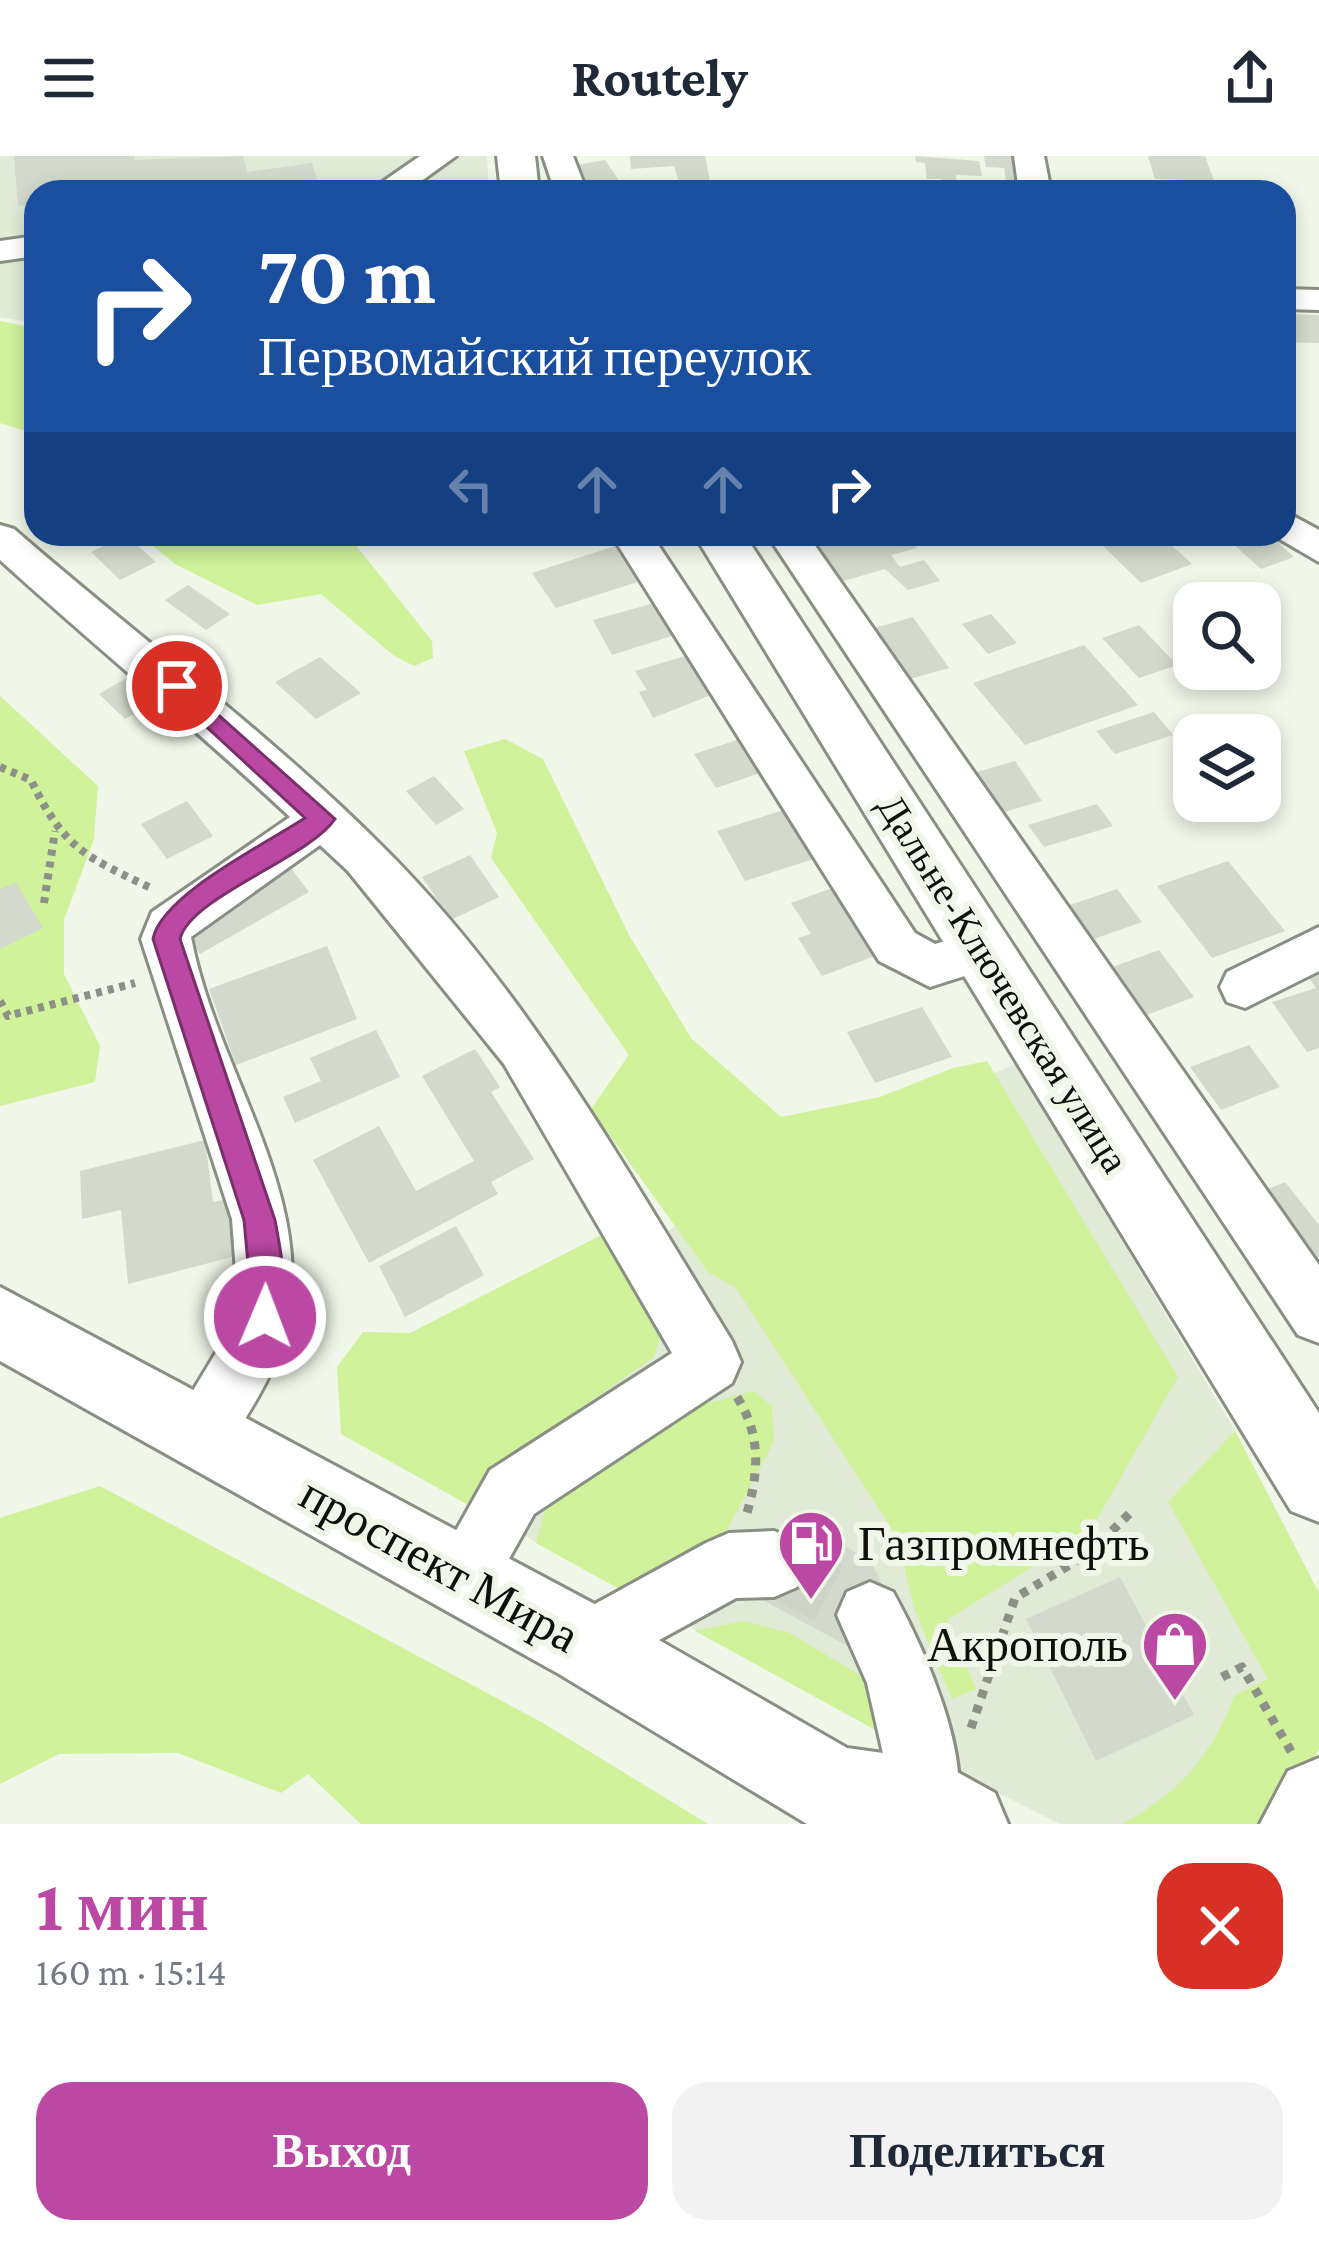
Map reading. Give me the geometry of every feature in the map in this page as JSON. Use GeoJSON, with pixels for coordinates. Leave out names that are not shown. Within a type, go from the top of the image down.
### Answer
{"type":"FeatureCollection","features":[{"type":"Feature","properties":{"kind":"main road","name":"Дальне-Ключевская улица"},"geometry":{"type":"LineString","coordinates":[[727,546],[1309,1460],[1319,1511]]}},
{"type":"Feature","properties":{"kind":"main road","name":"проспект Мира"},"geometry":{"type":"LineString","coordinates":[[0,1322],[588,1645],[902,1799]]}},
{"type":"Feature","properties":{"kind":"street"},"geometry":{"type":"LineString","coordinates":[[404,180],[445,156]]}},
{"type":"Feature","properties":{"kind":"street"},"geometry":{"type":"LineString","coordinates":[[0,538],[115,641],[177,686],[365,858],[523,1048],[711,1362],[512,1492],[463,1576]]}},
{"type":"Feature","properties":{"kind":"street"},"geometry":{"type":"LineString","coordinates":[[639,546],[897,947],[930,966],[983,950]]}},
{"type":"Feature","properties":{"kind":"street"},"geometry":{"type":"LineString","coordinates":[[796,546],[1319,1315]]}},
{"type":"Feature","properties":{"kind":"street"},"geometry":{"type":"LineString","coordinates":[[199,1432],[254,1351],[265,1317],[268,1267],[260,1220],[166,939],[169,926],[322,819]]}},
{"type":"Feature","properties":{"kind":"street"},"geometry":{"type":"LineString","coordinates":[[1245,987],[1319,947]]}},
{"type":"Feature","properties":{"kind":"street"},"geometry":{"type":"LineString","coordinates":[[588,1645],[752,1565]]}},
{"type":"Feature","properties":{"kind":"street"},"geometry":{"type":"LineString","coordinates":[[870,1615],[897,1662],[902,1799]]}},
{"type":"Feature","properties":{"kind":"path"},"geometry":{"type":"LineString","coordinates":[[0,767],[31,780],[56,831],[95,861],[146,881]]}},
{"type":"Feature","properties":{"kind":"path"},"geometry":{"type":"LineString","coordinates":[[44,903],[56,831]]}},
{"type":"Feature","properties":{"kind":"path"},"geometry":{"type":"LineString","coordinates":[[0,1001],[8,1016],[176,968]]}},
{"type":"Feature","properties":{"kind":"path"},"geometry":{"type":"LineString","coordinates":[[711,1362],[748,1413],[761,1470],[752,1565]]}},
{"type":"Feature","properties":{"kind":"path"},"geometry":{"type":"LineString","coordinates":[[902,1799],[970,1729],[1016,1598],[1091,1552],[1134,1509]]}},
{"type":"Feature","properties":{"kind":"path"},"geometry":{"type":"LineString","coordinates":[[1222,1677],[1243,1667],[1305,1793]]}},
{"type":"Feature","properties":{"kind":"shaded area"},"geometry":{"type":"Polygon","coordinates":[[[0,156],[487,156],[488,180],[24,180],[24,321],[0,317],[0,156]]]}},
{"type":"Feature","properties":{"kind":"shaded area"},"geometry":{"type":"Polygon","coordinates":[[[1016,1063],[1235,1431],[1319,1593],[1319,1749],[1261,1824],[1060,1824],[903,1745],[341,1434],[674,1227],[1016,1063]]]}},
{"type":"Feature","properties":{"kind":"green space"},"geometry":{"type":"Polygon","coordinates":[[[0,321],[24,326],[24,430],[0,423],[0,321]]]}},
{"type":"Feature","properties":{"kind":"green space"},"geometry":{"type":"Polygon","coordinates":[[[153,546],[357,546],[432,641],[433,658],[414,666],[393,655],[321,594],[257,605],[175,564],[153,546]]]}},
{"type":"Feature","properties":{"kind":"green space"},"geometry":{"type":"Polygon","coordinates":[[[0,696],[98,786],[94,839],[64,920],[64,974],[100,1046],[95,1082],[0,1106],[0,696]]]}},
{"type":"Feature","properties":{"kind":"green space"},"geometry":{"type":"Polygon","coordinates":[[[505,739],[543,759],[629,935],[691,1038],[781,1117],[880,1097],[953,1068],[987,1061],[1178,1377],[1091,1530],[947,1620],[976,1689],[952,1699],[915,1611],[897,1537],[736,1288],[708,1272],[591,1109],[629,1055],[491,858],[497,833],[464,751],[505,739]]]}},
{"type":"Feature","properties":{"kind":"green space"},"geometry":{"type":"Polygon","coordinates":[[[613,1229],[666,1319],[654,1357],[501,1464],[472,1507],[341,1434],[337,1367],[363,1332],[410,1333],[613,1229]]]}},
{"type":"Feature","properties":{"kind":"green space"},"geometry":{"type":"Polygon","coordinates":[[[754,1391],[772,1406],[774,1441],[711,1560],[634,1597],[536,1543],[553,1480],[674,1412],[754,1391]]]}},
{"type":"Feature","properties":{"kind":"green space"},"geometry":{"type":"Polygon","coordinates":[[[1235,1431],[1319,1593],[1319,1749],[1292,1794],[1261,1824],[1122,1824],[1191,1771],[1215,1737],[1234,1696],[1268,1679],[1168,1502],[1235,1431]]]}},
{"type":"Feature","properties":{"kind":"green space"},"geometry":{"type":"Polygon","coordinates":[[[100,1486],[543,1723],[708,1824],[361,1824],[308,1774],[281,1793],[178,1753],[59,1754],[0,1784],[0,1518],[100,1486]]]}},
{"type":"Feature","properties":{"kind":"green space"},"geometry":{"type":"Polygon","coordinates":[[[743,1621],[790,1633],[868,1680],[903,1745],[695,1631],[743,1621]]]}},
{"type":"Feature","properties":{"kind":"building"},"geometry":{"type":"Polygon","coordinates":[[[14,156],[134,156],[135,160],[243,156],[247,172],[312,163],[317,180],[24,180],[24,205],[18,206],[14,156]]]}},
{"type":"Feature","properties":{"kind":"building"},"geometry":{"type":"Polygon","coordinates":[[[630,156],[705,156],[710,180],[678,180],[674,166],[631,169],[630,156]]]}},
{"type":"Feature","properties":{"kind":"building"},"geometry":{"type":"Polygon","coordinates":[[[915,156],[979,161],[982,176],[927,179],[925,163],[916,162],[915,156]]]}},
{"type":"Feature","properties":{"kind":"building"},"geometry":{"type":"Polygon","coordinates":[[[984,156],[1012,156],[1020,180],[1006,180],[1004,168],[986,167],[984,156]]]}},
{"type":"Feature","properties":{"kind":"building"},"geometry":{"type":"Polygon","coordinates":[[[1148,156],[1205,156],[1214,180],[1184,180],[1155,179],[1148,156]]]}},
{"type":"Feature","properties":{"kind":"building"},"geometry":{"type":"Polygon","coordinates":[[[605,160],[619,180],[581,180],[572,166],[605,160]]]}},
{"type":"Feature","properties":{"kind":"building"},"geometry":{"type":"Polygon","coordinates":[[[1296,314],[1319,315],[1319,343],[1296,342],[1296,314]]]}},
{"type":"Feature","properties":{"kind":"building"},"geometry":{"type":"Polygon","coordinates":[[[103,546],[138,546],[156,562],[120,580],[91,552],[103,546]]]}},
{"type":"Feature","properties":{"kind":"building"},"geometry":{"type":"Polygon","coordinates":[[[622,546],[647,579],[556,608],[532,573],[622,546]]]}},
{"type":"Feature","properties":{"kind":"building"},"geometry":{"type":"Polygon","coordinates":[[[806,546],[915,546],[891,555],[900,567],[924,560],[940,581],[908,590],[885,569],[833,584],[806,546]]]}},
{"type":"Feature","properties":{"kind":"building"},"geometry":{"type":"Polygon","coordinates":[[[1103,546],[1172,546],[1192,564],[1141,583],[1103,546]]]}},
{"type":"Feature","properties":{"kind":"building"},"geometry":{"type":"Polygon","coordinates":[[[1235,546],[1282,546],[1294,557],[1261,569],[1235,546]]]}},
{"type":"Feature","properties":{"kind":"building"},"geometry":{"type":"Polygon","coordinates":[[[188,585],[230,614],[206,630],[165,600],[188,585]]]}},
{"type":"Feature","properties":{"kind":"building"},"geometry":{"type":"Polygon","coordinates":[[[658,602],[678,634],[612,655],[593,620],[658,602]]]}},
{"type":"Feature","properties":{"kind":"building"},"geometry":{"type":"Polygon","coordinates":[[[991,614],[1017,643],[988,654],[962,624],[991,614]]]}},
{"type":"Feature","properties":{"kind":"building"},"geometry":{"type":"Polygon","coordinates":[[[913,617],[949,668],[899,682],[864,631],[913,617]]]}},
{"type":"Feature","properties":{"kind":"building"},"geometry":{"type":"Polygon","coordinates":[[[1139,625],[1173,666],[1139,678],[1102,638],[1139,625]]]}},
{"type":"Feature","properties":{"kind":"building"},"geometry":{"type":"Polygon","coordinates":[[[1084,645],[1138,705],[1025,745],[973,683],[1084,645]]]}},
{"type":"Feature","properties":{"kind":"building"},"geometry":{"type":"Polygon","coordinates":[[[692,654],[716,693],[653,718],[639,692],[647,690],[635,671],[692,654]]]}},
{"type":"Feature","properties":{"kind":"building"},"geometry":{"type":"Polygon","coordinates":[[[320,657],[361,693],[316,719],[275,682],[320,657]]]}},
{"type":"Feature","properties":{"kind":"building"},"geometry":{"type":"Polygon","coordinates":[[[132,675],[158,699],[125,719],[99,694],[132,675]]]}},
{"type":"Feature","properties":{"kind":"building"},"geometry":{"type":"Polygon","coordinates":[[[1154,712],[1173,735],[1115,754],[1096,731],[1154,712]]]}},
{"type":"Feature","properties":{"kind":"building"},"geometry":{"type":"Polygon","coordinates":[[[740,739],[763,772],[716,788],[694,754],[740,739]]]}},
{"type":"Feature","properties":{"kind":"building"},"geometry":{"type":"Polygon","coordinates":[[[1015,761],[1042,801],[990,816],[963,776],[1015,761]]]}},
{"type":"Feature","properties":{"kind":"building"},"geometry":{"type":"Polygon","coordinates":[[[434,776],[464,809],[436,825],[406,791],[434,776]]]}},
{"type":"Feature","properties":{"kind":"building"},"geometry":{"type":"Polygon","coordinates":[[[187,801],[213,836],[167,859],[141,824],[187,801]]]}},
{"type":"Feature","properties":{"kind":"building"},"geometry":{"type":"Polygon","coordinates":[[[1097,804],[1113,826],[1044,847],[1028,825],[1097,804]]]}},
{"type":"Feature","properties":{"kind":"building"},"geometry":{"type":"Polygon","coordinates":[[[790,808],[820,857],[745,881],[717,831],[790,808]]]}},
{"type":"Feature","properties":{"kind":"building"},"geometry":{"type":"Polygon","coordinates":[[[470,855],[499,897],[451,920],[422,877],[470,855]]]}},
{"type":"Feature","properties":{"kind":"building"},"geometry":{"type":"Polygon","coordinates":[[[1228,861],[1285,931],[1212,958],[1157,886],[1228,861]]]}},
{"type":"Feature","properties":{"kind":"building"},"geometry":{"type":"Polygon","coordinates":[[[287,863],[309,892],[200,954],[186,936],[287,863]]]}},
{"type":"Feature","properties":{"kind":"building"},"geometry":{"type":"Polygon","coordinates":[[[16,882],[43,928],[0,949],[0,889],[16,882]]]}},
{"type":"Feature","properties":{"kind":"building"},"geometry":{"type":"Polygon","coordinates":[[[835,887],[880,954],[822,976],[798,938],[811,934],[791,903],[835,887]]]}},
{"type":"Feature","properties":{"kind":"building"},"geometry":{"type":"Polygon","coordinates":[[[1117,889],[1142,922],[1094,939],[1070,905],[1117,889]]]}},
{"type":"Feature","properties":{"kind":"building"},"geometry":{"type":"Polygon","coordinates":[[[327,946],[357,1019],[236,1065],[209,989],[327,946]]]}},
{"type":"Feature","properties":{"kind":"building"},"geometry":{"type":"Polygon","coordinates":[[[1159,950],[1194,997],[1144,1016],[1110,968],[1159,950]]]}},
{"type":"Feature","properties":{"kind":"building"},"geometry":{"type":"Polygon","coordinates":[[[1319,968],[1319,1048],[1307,1052],[1272,1002],[1316,988],[1305,973],[1319,968]]]}},
{"type":"Feature","properties":{"kind":"building"},"geometry":{"type":"Polygon","coordinates":[[[922,1007],[952,1057],[875,1083],[847,1032],[922,1007]]]}},
{"type":"Feature","properties":{"kind":"building"},"geometry":{"type":"Polygon","coordinates":[[[376,1030],[400,1077],[295,1123],[283,1097],[321,1081],[310,1058],[376,1030]]]}},
{"type":"Feature","properties":{"kind":"building"},"geometry":{"type":"Polygon","coordinates":[[[1249,1045],[1280,1087],[1221,1110],[1190,1067],[1249,1045]]]}},
{"type":"Feature","properties":{"kind":"building"},"geometry":{"type":"Polygon","coordinates":[[[475,1049],[500,1087],[491,1092],[534,1159],[491,1182],[498,1194],[369,1263],[313,1160],[379,1126],[416,1191],[474,1161],[422,1076],[475,1049]]]}},
{"type":"Feature","properties":{"kind":"building"},"geometry":{"type":"Polygon","coordinates":[[[205,1140],[213,1202],[228,1199],[236,1256],[128,1284],[121,1210],[82,1219],[80,1171],[205,1140]]]}},
{"type":"Feature","properties":{"kind":"building"},"geometry":{"type":"Polygon","coordinates":[[[1285,1182],[1319,1225],[1319,1293],[1252,1195],[1285,1182]]]}},
{"type":"Feature","properties":{"kind":"building"},"geometry":{"type":"Polygon","coordinates":[[[456,1226],[484,1275],[405,1317],[379,1266],[456,1226]]]}},
{"type":"Feature","properties":{"kind":"building"},"geometry":{"type":"Polygon","coordinates":[[[813,1529],[870,1560],[883,1586],[855,1650],[757,1597],[788,1537],[813,1529]]]}},
{"type":"Feature","properties":{"kind":"building"},"geometry":{"type":"Polygon","coordinates":[[[1120,1577],[1194,1715],[1096,1761],[1026,1619],[1120,1577]]]}},
{"type":"Feature","properties":{"kind":"tunnel"},"geometry":{"type":"LineString","coordinates":[[774,1564],[870,1615]]}},
{"type":"Feature","properties":{"kind":"place","name":"Газпромнефть"},"geometry":{"type":"Point","coordinates":[811,1602]}},
{"type":"Feature","properties":{"kind":"place","name":"Акрополь"},"geometry":{"type":"Point","coordinates":[1175,1703]}},
{"type":"Feature","properties":{"kind":"route"},"geometry":{"type":"LineString","coordinates":[[177,686],[322,819],[200,899],[169,926],[166,939],[260,1220],[268,1267],[265,1317]]}}]}
